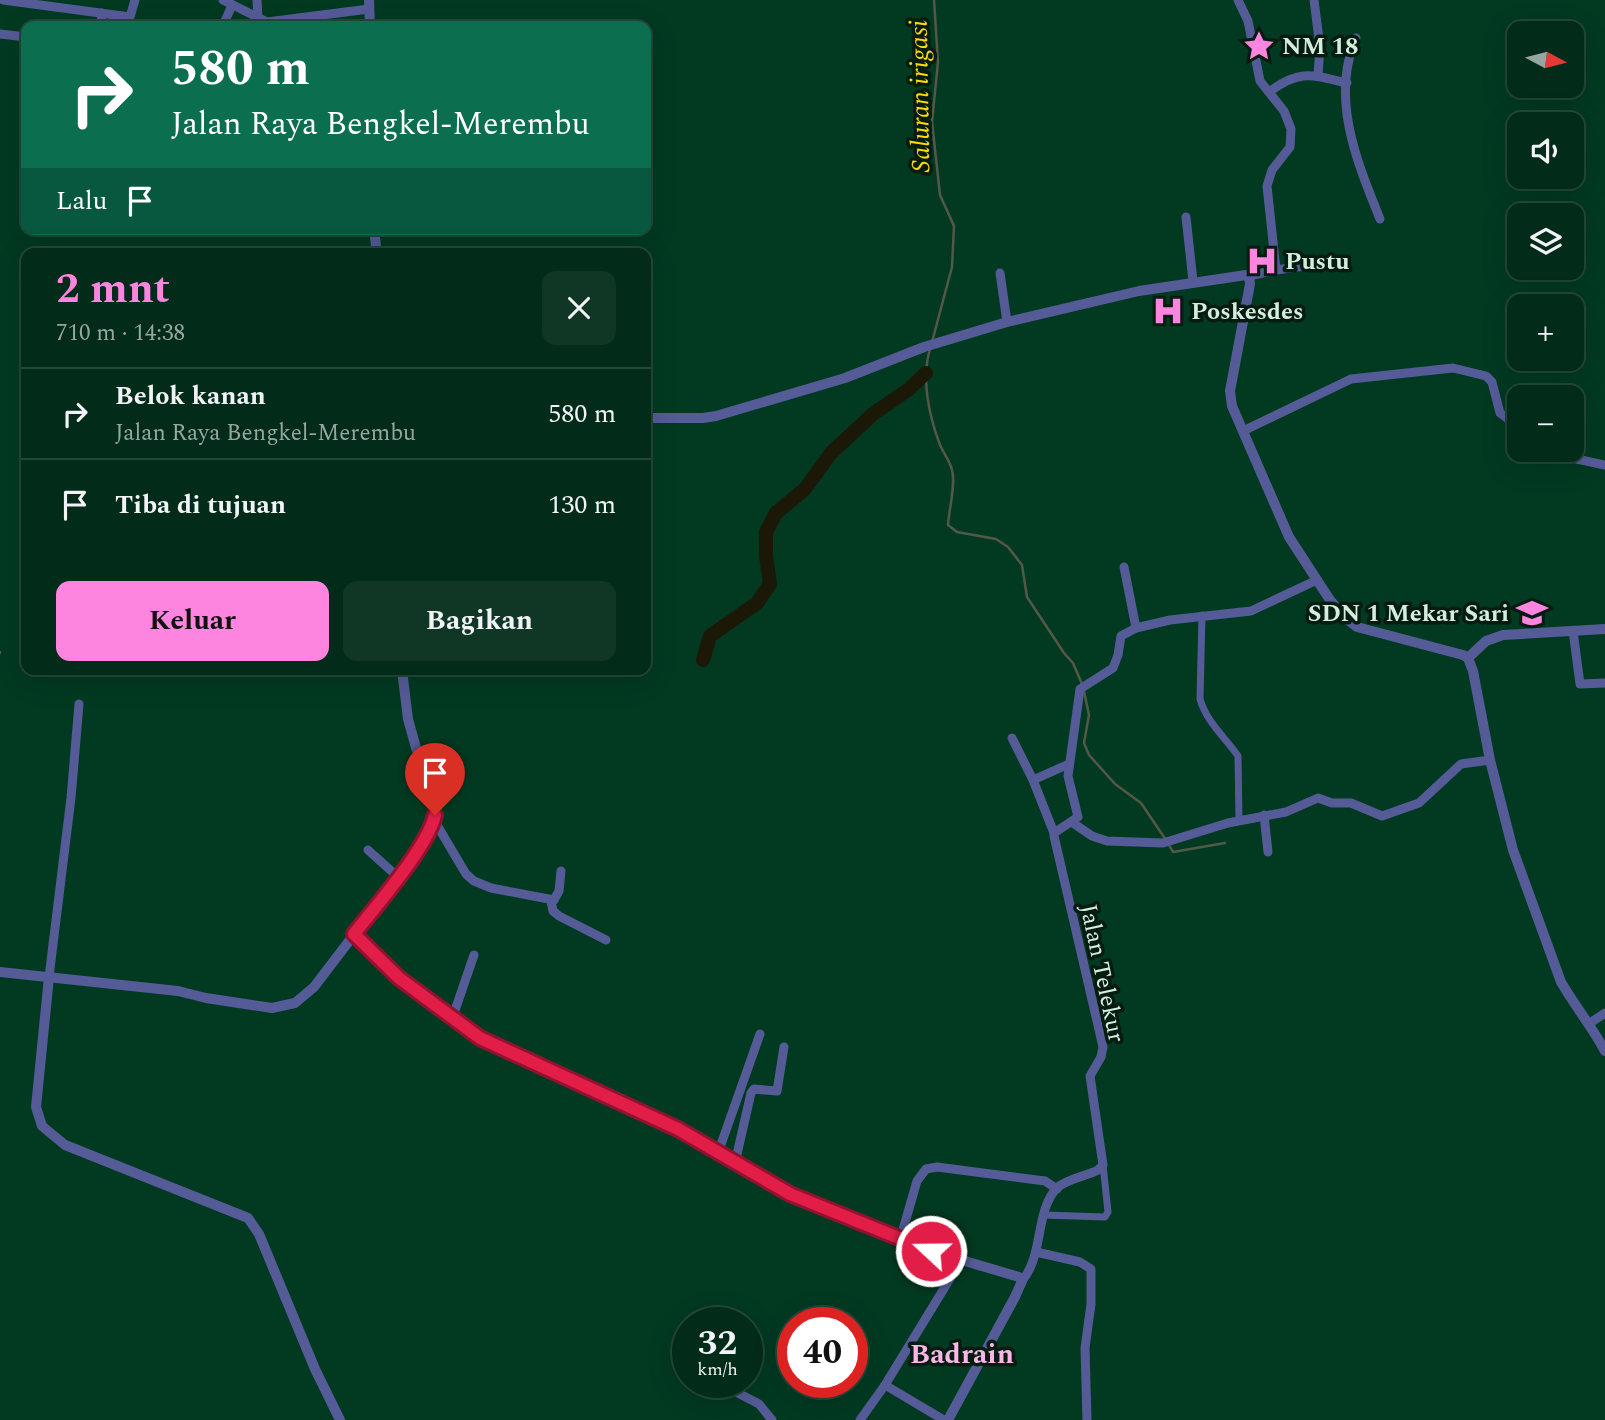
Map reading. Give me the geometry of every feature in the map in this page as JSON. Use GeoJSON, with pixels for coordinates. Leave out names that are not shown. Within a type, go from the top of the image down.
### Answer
{"type":"FeatureCollection","features":[{"type":"Feature","properties":{"kind":"street"},"geometry":{"type":"LineString","coordinates":[[3,0],[130,17],[135,0]]}},
{"type":"Feature","properties":{"kind":"street"},"geometry":{"type":"LineString","coordinates":[[223,0],[261,21]]}},
{"type":"Feature","properties":{"kind":"street"},"geometry":{"type":"LineString","coordinates":[[257,0],[263,21]]}},
{"type":"Feature","properties":{"kind":"street"},"geometry":{"type":"LineString","coordinates":[[1238,0],[1248,21],[1260,81],[1287,117],[1292,135],[1290,147],[1272,170],[1267,186],[1276,270]]}},
{"type":"Feature","properties":{"kind":"street"},"geometry":{"type":"LineString","coordinates":[[1314,0],[1320,47],[1318,75]]}},
{"type":"Feature","properties":{"kind":"street"},"geometry":{"type":"LineString","coordinates":[[269,21],[369,4]]}},
{"type":"Feature","properties":{"kind":"street"},"geometry":{"type":"LineString","coordinates":[[225,21],[232,5]]}},
{"type":"Feature","properties":{"kind":"street"},"geometry":{"type":"LineString","coordinates":[[101,21],[102,13]]}},
{"type":"Feature","properties":{"kind":"street"},"geometry":{"type":"LineString","coordinates":[[0,34],[21,36]]}},
{"type":"Feature","properties":{"kind":"street"},"geometry":{"type":"LineString","coordinates":[[1356,38],[1347,83],[1349,135],[1380,219]]}},
{"type":"Feature","properties":{"kind":"street"},"geometry":{"type":"LineString","coordinates":[[1269,92],[1289,78],[1318,75],[1347,83]]}},
{"type":"Feature","properties":{"kind":"street"},"geometry":{"type":"LineString","coordinates":[[1185,218],[1193,281]]}},
{"type":"Feature","properties":{"kind":"street"},"geometry":{"type":"LineString","coordinates":[[651,418],[716,416],[845,378],[924,347],[1007,322],[1139,291],[1312,265]]}},
{"type":"Feature","properties":{"kind":"street"},"geometry":{"type":"LineString","coordinates":[[1000,273],[1007,322]]}},
{"type":"Feature","properties":{"kind":"street"},"geometry":{"type":"LineString","coordinates":[[1249,276],[1250,284],[1230,391],[1232,406],[1289,537],[1344,617],[1357,627],[1468,658],[1513,850],[1553,962],[1571,999],[1590,1023],[1605,1051]]}},
{"type":"Feature","properties":{"kind":"street"},"geometry":{"type":"LineString","coordinates":[[1243,431],[1351,379],[1453,368],[1486,376],[1494,387],[1500,412],[1507,418]]}},
{"type":"Feature","properties":{"kind":"street"},"geometry":{"type":"LineString","coordinates":[[1584,461],[1605,465]]}},
{"type":"Feature","properties":{"kind":"street"},"geometry":{"type":"LineString","coordinates":[[1124,567],[1136,628]]}},
{"type":"Feature","properties":{"kind":"street"},"geometry":{"type":"LineString","coordinates":[[1054,833],[1073,822],[1079,814],[1069,786],[1069,764],[1080,689],[1113,668],[1121,636],[1136,628],[1202,615],[1259,609],[1317,580]]}},
{"type":"Feature","properties":{"kind":"street"},"geometry":{"type":"LineString","coordinates":[[1202,615],[1200,699],[1203,709],[1220,736],[1238,755],[1239,821]]}},
{"type":"Feature","properties":{"kind":"street"},"geometry":{"type":"LineString","coordinates":[[1468,658],[1494,637],[1605,629]]}},
{"type":"Feature","properties":{"kind":"street"},"geometry":{"type":"LineString","coordinates":[[1573,631],[1580,684],[1605,683]]}},
{"type":"Feature","properties":{"kind":"street"},"geometry":{"type":"LineString","coordinates":[[0,972],[178,991],[250,1006],[281,1008],[301,1000],[310,992],[398,877],[419,848],[434,820],[434,791],[416,748],[408,719],[403,675]]}},
{"type":"Feature","properties":{"kind":"street"},"geometry":{"type":"LineString","coordinates":[[79,704],[71,799],[36,1107],[42,1126],[65,1145],[248,1218],[259,1234],[315,1369],[340,1420]]}},
{"type":"Feature","properties":{"kind":"street","name":"Jalan Telekur"},"geometry":{"type":"LineString","coordinates":[[1012,738],[1033,780],[1054,833],[1103,1047],[1090,1076],[1103,1165]]}},
{"type":"Feature","properties":{"kind":"street"},"geometry":{"type":"LineString","coordinates":[[1073,822],[1092,836],[1107,841],[1163,843],[1191,832],[1286,812],[1318,798],[1332,803],[1351,803],[1377,815],[1386,815],[1419,803],[1461,764],[1490,760]]}},
{"type":"Feature","properties":{"kind":"street"},"geometry":{"type":"LineString","coordinates":[[1033,780],[1069,764]]}},
{"type":"Feature","properties":{"kind":"street"},"geometry":{"type":"LineString","coordinates":[[1264,815],[1268,852]]}},
{"type":"Feature","properties":{"kind":"street"},"geometry":{"type":"LineString","coordinates":[[434,820],[469,877],[491,888],[525,893],[551,901],[559,891],[561,871]]}},
{"type":"Feature","properties":{"kind":"street"},"geometry":{"type":"LineString","coordinates":[[368,850],[398,877]]}},
{"type":"Feature","properties":{"kind":"street"},"geometry":{"type":"LineString","coordinates":[[551,901],[553,911],[559,916],[606,940]]}},
{"type":"Feature","properties":{"kind":"street"},"geometry":{"type":"LineString","coordinates":[[354,934],[399,978],[480,1038],[678,1129],[790,1194],[900,1240],[1012,1273],[1022,1281]]}},
{"type":"Feature","properties":{"kind":"street"},"geometry":{"type":"LineString","coordinates":[[452,1019],[474,955]]}},
{"type":"Feature","properties":{"kind":"street"},"geometry":{"type":"LineString","coordinates":[[1590,1023],[1605,1013]]}},
{"type":"Feature","properties":{"kind":"street"},"geometry":{"type":"LineString","coordinates":[[718,1153],[760,1034]]}},
{"type":"Feature","properties":{"kind":"street"},"geometry":{"type":"LineString","coordinates":[[736,1163],[751,1093],[754,1089],[777,1091],[784,1047]]}},
{"type":"Feature","properties":{"kind":"street"},"geometry":{"type":"LineString","coordinates":[[885,1385],[946,1420],[997,1333],[1022,1281],[1032,1268],[1043,1215],[1057,1189],[1098,1170],[1103,1165]]}},
{"type":"Feature","properties":{"kind":"street"},"geometry":{"type":"LineString","coordinates":[[1043,1215],[1105,1217],[1108,1212],[1103,1165]]}},
{"type":"Feature","properties":{"kind":"street"},"geometry":{"type":"LineString","coordinates":[[900,1240],[919,1177],[930,1167],[1045,1181],[1057,1189]]}},
{"type":"Feature","properties":{"kind":"street"},"geometry":{"type":"LineString","coordinates":[[1036,1252],[1070,1259],[1091,1269],[1092,1292],[1085,1348],[1087,1420]]}},
{"type":"Feature","properties":{"kind":"street"},"geometry":{"type":"LineString","coordinates":[[860,1420],[885,1385],[962,1259]]}},
{"type":"Feature","properties":{"kind":"street"},"geometry":{"type":"LineString","coordinates":[[747,1398],[760,1405],[772,1420]]}},
{"type":"Feature","properties":{"kind":"waterway","name":"Saluran irigasi"},"geometry":{"type":"LineString","coordinates":[[932,342],[952,267],[954,226],[940,195],[932,122],[938,62],[934,0]]}},
{"type":"Feature","properties":{"kind":"waterway","name":"Saluran irigasi"},"geometry":{"type":"LineString","coordinates":[[930,349],[926,373],[930,410],[953,476],[948,525],[957,532],[996,539],[1008,547],[1022,565],[1027,597],[1073,663],[1082,684]]}},
{"type":"Feature","properties":{"kind":"waterway"},"geometry":{"type":"LineString","coordinates":[[703,660],[710,636],[757,603],[770,584],[766,532],[776,513],[805,489],[831,453],[873,414],[909,389],[926,373]]}},
{"type":"Feature","properties":{"kind":"waterway","name":"Saluran irigasi"},"geometry":{"type":"LineString","coordinates":[[1084,691],[1089,715],[1084,743],[1089,755],[1115,784],[1141,803],[1166,840]]}},
{"type":"Feature","properties":{"kind":"waterway","name":"Saluran irigasi"},"geometry":{"type":"LineString","coordinates":[[1169,845],[1173,852],[1225,843]]}},
{"type":"Feature","properties":{"kind":"place","name":"NM 18"},"geometry":{"type":"Point","coordinates":[1259,46]}},
{"type":"Feature","properties":{"kind":"place","name":"Pustu"},"geometry":{"type":"Point","coordinates":[1262,261]}},
{"type":"Feature","properties":{"kind":"place","name":"Poskesdes"},"geometry":{"type":"Point","coordinates":[1168,311]}},
{"type":"Feature","properties":{"kind":"place","name":"SDN 1 Mekar Sari"},"geometry":{"type":"Point","coordinates":[1532,613]}},
{"type":"Feature","properties":{"kind":"district","name":"Badrain"},"geometry":{"type":"Point","coordinates":[962,1353]}},
{"type":"Feature","properties":{"kind":"route"},"geometry":{"type":"LineString","coordinates":[[435,815],[419,848],[354,934],[399,978],[480,1038],[678,1129],[790,1194],[931,1251]]}}]}
